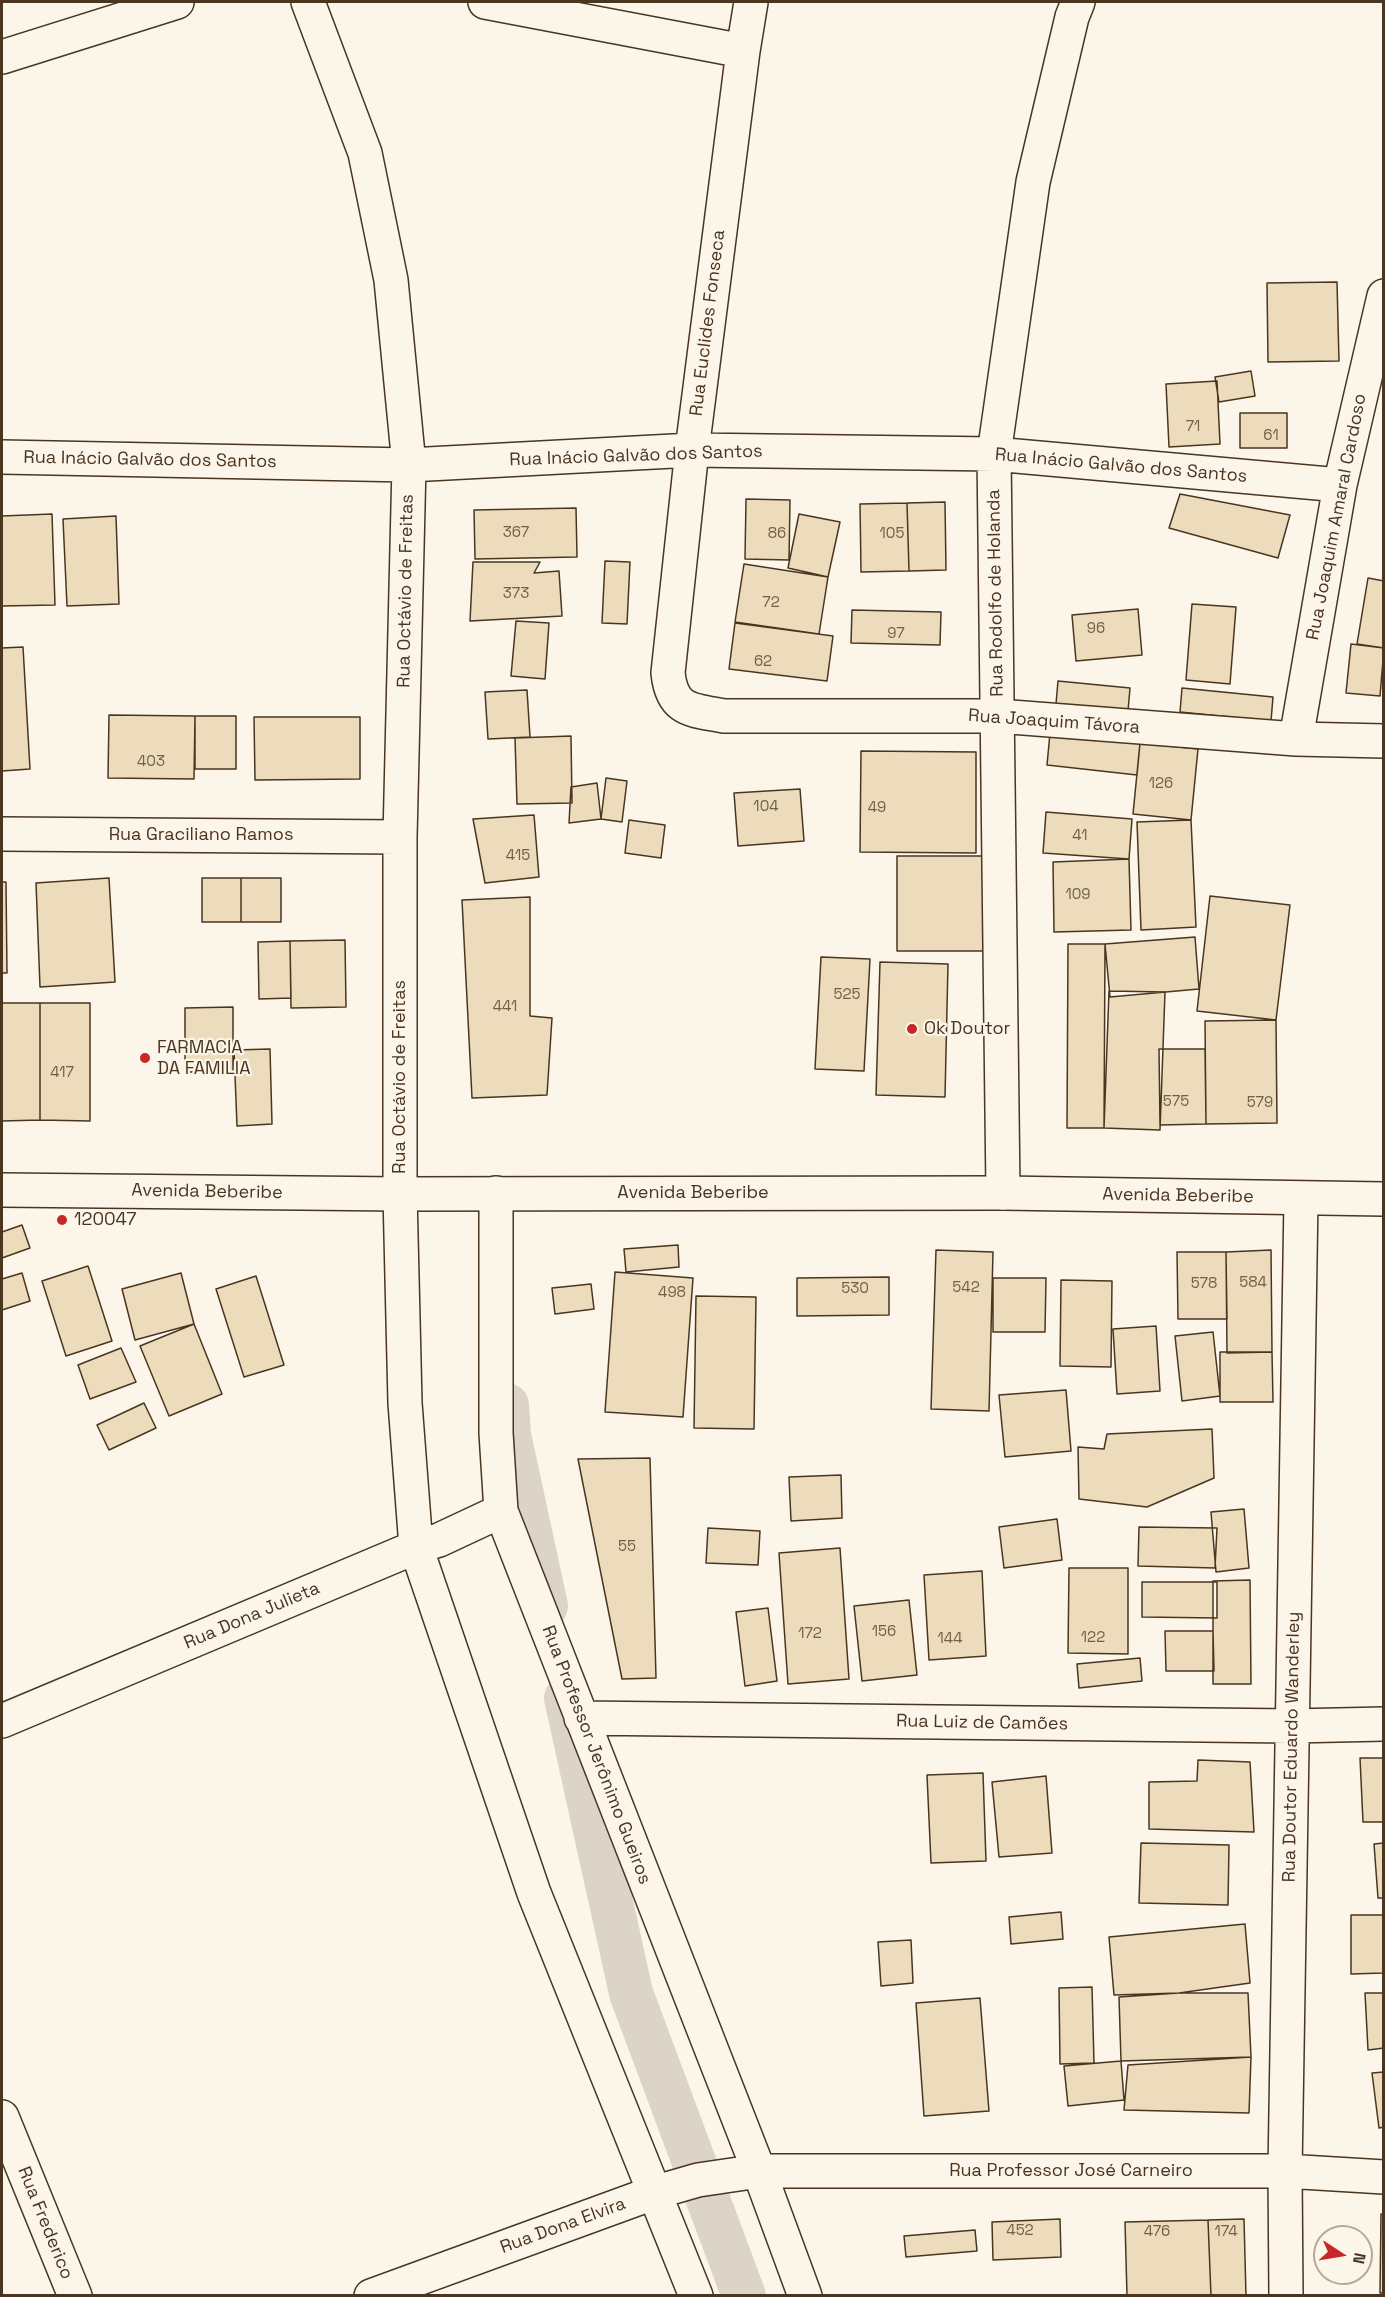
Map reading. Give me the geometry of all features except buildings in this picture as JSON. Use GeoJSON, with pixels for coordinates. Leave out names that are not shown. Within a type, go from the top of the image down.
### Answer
{"type":"FeatureCollection","features":[{"type":"Feature","properties":{"kind":"street"},"geometry":{"type":"LineString","coordinates":[[2,57],[177,2]]}},
{"type":"Feature","properties":{"kind":"street","name":"Rua Octávio de Freitas"},"geometry":{"type":"LineString","coordinates":[[308,2],[365,153],[391,280],[409,465],[400,837],[400,1194]]}},
{"type":"Feature","properties":{"kind":"street"},"geometry":{"type":"LineString","coordinates":[[485,2],[743,51]]}},
{"type":"Feature","properties":{"kind":"street","name":"Rua Euclides Fonseca"},"geometry":{"type":"LineString","coordinates":[[724,716],[694,711],[676,701],[670,690],[668,673],[692,450],[751,2]]}},
{"type":"Feature","properties":{"kind":"street","name":"Rua Rodolfo de Holanda"},"geometry":{"type":"LineString","coordinates":[[1003,1193],[994,454],[1033,182],[1072,16],[1078,2]]}},
{"type":"Feature","properties":{"kind":"street","name":"Rua Joaquim Amaral Cardoso"},"geometry":{"type":"LineString","coordinates":[[1296,740],[1340,485],[1383,296]]}},
{"type":"Feature","properties":{"kind":"street","name":"Rua Inácio Galvão dos Santos"},"geometry":{"type":"LineString","coordinates":[[2,457],[409,465],[692,450],[994,454],[1340,485]]}},
{"type":"Feature","properties":{"kind":"street","name":"Rua Joaquim Távora"},"geometry":{"type":"LineString","coordinates":[[724,716],[998,716],[1296,740],[1383,741]]}},
{"type":"Feature","properties":{"kind":"street","name":"Rua Graciliano Ramos"},"geometry":{"type":"LineString","coordinates":[[2,834],[400,837]]}},
{"type":"Feature","properties":{"kind":"street","name":"Avenida Beberibe"},"geometry":{"type":"LineString","coordinates":[[2,1190],[400,1194],[1003,1193],[1383,1199]]}},
{"type":"Feature","properties":{"kind":"street","name":"Rua Professor Jerônimo Gueiros"},"geometry":{"type":"LineString","coordinates":[[496,1193],[494,1514],[581,1718],[759,2171],[805,2295]]}},
{"type":"Feature","properties":{"kind":"street"},"geometry":{"type":"LineString","coordinates":[[400,1194],[405,1403],[428,1544],[534,1893],[665,2190],[696,2295]]}},
{"type":"Feature","properties":{"kind":"street","name":"Rua Doutor Eduardo Wanderley"},"geometry":{"type":"LineString","coordinates":[[1286,2295],[1285,2172],[1301,1199]]}},
{"type":"Feature","properties":{"kind":"street","name":"Rua Dona Julieta"},"geometry":{"type":"LineString","coordinates":[[2,1721],[428,1544],[494,1514]]}},
{"type":"Feature","properties":{"kind":"street","name":"Rua Luiz de Camões"},"geometry":{"type":"LineString","coordinates":[[581,1718],[1292,1726],[1383,1724]]}},
{"type":"Feature","properties":{"kind":"street","name":"Rua Frederico"},"geometry":{"type":"LineString","coordinates":[[2,2117],[75,2295]]}},
{"type":"Feature","properties":{"kind":"street","name":"Rua Dona Elvira"},"geometry":{"type":"LineString","coordinates":[[371,2295],[665,2190],[698,2180],[759,2171]]}},
{"type":"Feature","properties":{"kind":"street","name":"Rua Professor José Carneiro"},"geometry":{"type":"LineString","coordinates":[[759,2171],[1285,2172],[1383,2177]]}},
{"type":"Feature","properties":{"kind":"waterway"},"geometry":{"type":"LineString","coordinates":[[507,1405],[509,1435],[546,1606]]}},
{"type":"Feature","properties":{"kind":"waterway"},"geometry":{"type":"LineString","coordinates":[[566,1698],[631,1993],[744,2296]]}},
{"type":"Feature","properties":{"kind":"place","name":"Ok Doutor"},"geometry":{"type":"Point","coordinates":[912,1029]}},
{"type":"Feature","properties":{"kind":"place","name":"FARMACIA DA FAMILIA"},"geometry":{"type":"Point","coordinates":[145,1058]}},
{"type":"Feature","properties":{"kind":"place","name":"120047"},"geometry":{"type":"Point","coordinates":[62,1220]}}]}
